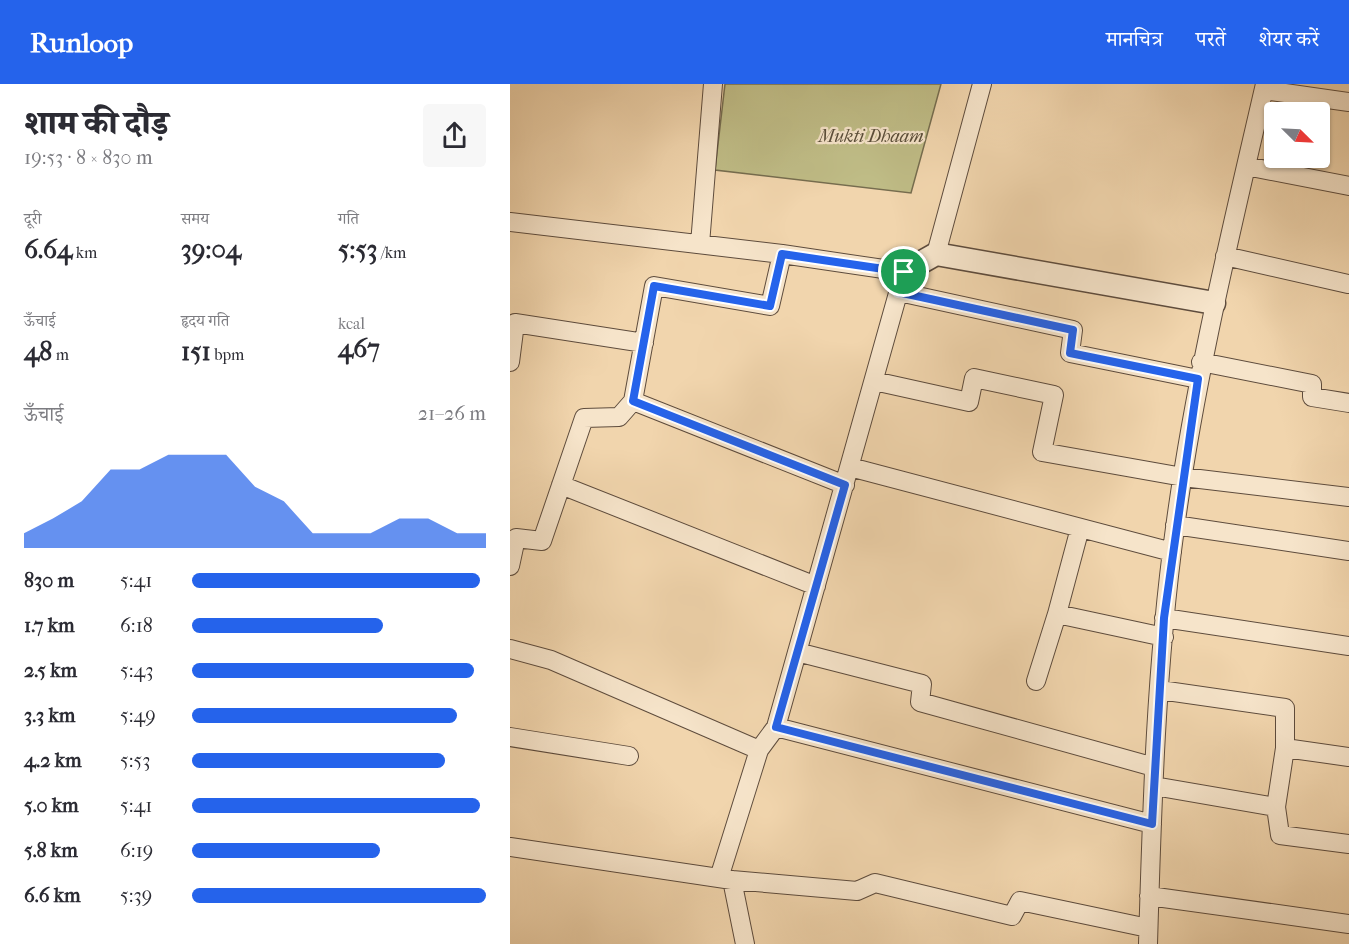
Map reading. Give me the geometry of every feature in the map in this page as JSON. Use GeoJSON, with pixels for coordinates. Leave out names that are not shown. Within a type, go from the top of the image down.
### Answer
{"type":"FeatureCollection","features":[{"type":"Feature","properties":{"kind":"street"},"geometry":{"type":"LineString","coordinates":[[700,244],[713,84]]}},
{"type":"Feature","properties":{"kind":"street"},"geometry":{"type":"LineString","coordinates":[[745,944],[725,879],[759,750],[776,727],[902,282],[936,254],[982,84]]}},
{"type":"Feature","properties":{"kind":"street"},"geometry":{"type":"LineString","coordinates":[[510,847],[725,879],[857,891],[875,884],[1012,916],[1020,901],[1148,936],[1154,767],[1164,618],[1175,525],[1200,370],[1265,87],[1349,102]]}},
{"type":"Feature","properties":{"kind":"street"},"geometry":{"type":"LineString","coordinates":[[1246,166],[1349,186]]}},
{"type":"Feature","properties":{"kind":"street"},"geometry":{"type":"LineString","coordinates":[[510,222],[782,254],[902,282],[1073,330],[1070,353],[1312,384],[1312,397],[1349,403]]}},
{"type":"Feature","properties":{"kind":"street"},"geometry":{"type":"LineString","coordinates":[[510,566],[516,538],[542,541],[584,418],[619,417],[633,401],[654,286],[770,306],[782,254]]}},
{"type":"Feature","properties":{"kind":"street"},"geometry":{"type":"LineString","coordinates":[[936,254],[1214,303]]}},
{"type":"Feature","properties":{"kind":"street"},"geometry":{"type":"LineString","coordinates":[[1225,256],[1349,283]]}},
{"type":"Feature","properties":{"kind":"street"},"geometry":{"type":"LineString","coordinates":[[510,362],[515,323],[645,343]]}},
{"type":"Feature","properties":{"kind":"street"},"geometry":{"type":"LineString","coordinates":[[874,381],[969,402],[974,378],[1054,395],[1041,452],[1183,477],[1349,497]]}},
{"type":"Feature","properties":{"kind":"street"},"geometry":{"type":"LineString","coordinates":[[633,401],[845,485]]}},
{"type":"Feature","properties":{"kind":"street"},"geometry":{"type":"LineString","coordinates":[[850,467],[1172,552]]}},
{"type":"Feature","properties":{"kind":"street"},"geometry":{"type":"LineString","coordinates":[[561,485],[816,586]]}},
{"type":"Feature","properties":{"kind":"street"},"geometry":{"type":"LineString","coordinates":[[1175,525],[1349,551]]}},
{"type":"Feature","properties":{"kind":"street"},"geometry":{"type":"LineString","coordinates":[[1036,681],[1080,528]]}},
{"type":"Feature","properties":{"kind":"street"},"geometry":{"type":"LineString","coordinates":[[1057,614],[1164,637]]}},
{"type":"Feature","properties":{"kind":"street"},"geometry":{"type":"LineString","coordinates":[[1164,618],[1349,646]]}},
{"type":"Feature","properties":{"kind":"street"},"geometry":{"type":"LineString","coordinates":[[510,649],[551,660],[759,750]]}},
{"type":"Feature","properties":{"kind":"street"},"geometry":{"type":"LineString","coordinates":[[797,652],[922,684],[920,702],[1154,767]]}},
{"type":"Feature","properties":{"kind":"street"},"geometry":{"type":"LineString","coordinates":[[1160,690],[1285,708],[1285,748],[1276,807],[1280,835],[1349,844]]}},
{"type":"Feature","properties":{"kind":"street"},"geometry":{"type":"LineString","coordinates":[[776,727],[1152,824]]}},
{"type":"Feature","properties":{"kind":"street"},"geometry":{"type":"LineString","coordinates":[[510,737],[629,756]]}},
{"type":"Feature","properties":{"kind":"street"},"geometry":{"type":"LineString","coordinates":[[1285,748],[1349,758]]}},
{"type":"Feature","properties":{"kind":"street"},"geometry":{"type":"LineString","coordinates":[[1154,786],[1276,807]]}},
{"type":"Feature","properties":{"kind":"street"},"geometry":{"type":"LineString","coordinates":[[1149,896],[1349,924]]}},
{"type":"Feature","properties":{"kind":"green space","name":"Mukti Dhaam"},"geometry":{"type":"Polygon","coordinates":[[[725,84],[941,84],[911,193],[715,170],[725,84]]]}},
{"type":"Feature","properties":{"kind":"route"},"geometry":{"type":"LineString","coordinates":[[782,254],[904,272],[898,292],[1073,330],[1070,353],[1198,379],[1175,525],[1164,618],[1152,824],[776,727],[845,485],[633,401],[654,286],[770,306],[782,254]]}}]}
